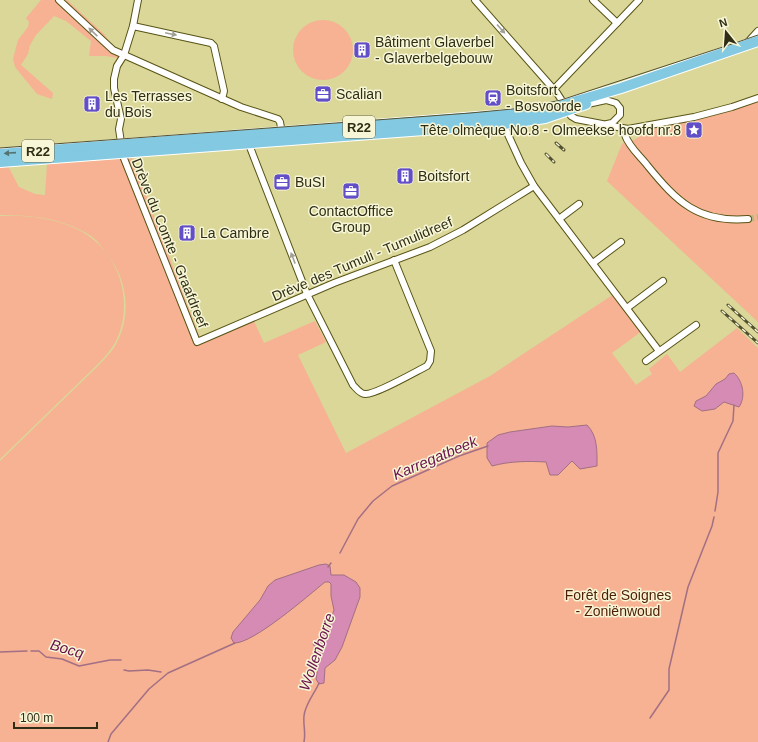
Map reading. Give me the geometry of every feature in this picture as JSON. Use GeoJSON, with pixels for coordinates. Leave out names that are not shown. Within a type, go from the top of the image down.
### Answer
{"type":"FeatureCollection","features":[{"type":"Feature","properties":{"kind":"main road","name":"R22"},"geometry":{"type":"LineString","coordinates":[[0,154],[248,142],[504,124],[540,119],[621,88],[758,41]]}},
{"type":"Feature","properties":{"kind":"main road","name":"R22"},"geometry":{"type":"LineString","coordinates":[[0,162],[122,148],[282,133],[506,116],[582,106],[621,88]]}},
{"type":"Feature","properties":{"kind":"street"},"geometry":{"type":"LineString","coordinates":[[59,0],[113,50],[241,107],[278,119],[282,133]]}},
{"type":"Feature","properties":{"kind":"street","name":"Drève du Comte - Graafdreef"},"geometry":{"type":"LineString","coordinates":[[138,0],[133,26],[124,55],[117,66],[114,79],[114,88],[121,119],[119,130],[122,148],[124,159],[197,342]]}},
{"type":"Feature","properties":{"kind":"street"},"geometry":{"type":"LineString","coordinates":[[475,0],[554,89],[571,116],[576,119],[605,124],[624,133],[694,117],[732,107],[758,98]]}},
{"type":"Feature","properties":{"kind":"street"},"geometry":{"type":"LineString","coordinates":[[593,0],[617,23]]}},
{"type":"Feature","properties":{"kind":"street"},"geometry":{"type":"LineString","coordinates":[[554,89],[639,0]]}},
{"type":"Feature","properties":{"kind":"street"},"geometry":{"type":"LineString","coordinates":[[133,26],[211,43],[214,46],[224,91],[222,99]]}},
{"type":"Feature","properties":{"kind":"street"},"geometry":{"type":"LineString","coordinates":[[744,47],[758,31]]}},
{"type":"Feature","properties":{"kind":"street"},"geometry":{"type":"LineString","coordinates":[[582,106],[606,100],[613,101],[620,108],[620,115],[612,123],[605,124]]}},
{"type":"Feature","properties":{"kind":"street"},"geometry":{"type":"LineString","coordinates":[[616,120],[623,126],[624,133],[632,146],[664,185],[684,205],[724,220],[748,219]]}},
{"type":"Feature","properties":{"kind":"street"},"geometry":{"type":"LineString","coordinates":[[504,124],[521,163],[534,186],[659,351]]}},
{"type":"Feature","properties":{"kind":"street"},"geometry":{"type":"LineString","coordinates":[[248,142],[307,294],[353,385],[363,394],[372,393],[427,366],[430,361],[431,351],[394,260]]}},
{"type":"Feature","properties":{"kind":"street","name":"Drève des Tumuli - Tumulidreef"},"geometry":{"type":"LineString","coordinates":[[197,342],[307,294],[430,246],[463,230],[534,186]]}},
{"type":"Feature","properties":{"kind":"street"},"geometry":{"type":"LineString","coordinates":[[559,219],[580,204]]}},
{"type":"Feature","properties":{"kind":"street"},"geometry":{"type":"LineString","coordinates":[[593,263],[621,242]]}},
{"type":"Feature","properties":{"kind":"street"},"geometry":{"type":"LineString","coordinates":[[627,308],[663,281]]}},
{"type":"Feature","properties":{"kind":"street"},"geometry":{"type":"LineString","coordinates":[[646,361],[696,325]]}},
{"type":"Feature","properties":{"kind":"green space"},"geometry":{"type":"Polygon","coordinates":[[[41,0],[67,0],[104,34],[120,56],[118,58],[89,56],[91,41],[66,21],[54,16],[36,35],[30,45],[28,54],[21,65],[53,93],[52,99],[37,94],[15,67],[13,59],[18,40],[28,27],[29,22],[26,18],[41,0]]]}},
{"type":"Feature","properties":{"kind":"green space"},"geometry":{"type":"Polygon","coordinates":[[[317,20],[329,20],[340,25],[348,33],[353,44],[351,62],[340,75],[329,80],[317,80],[306,75],[298,67],[293,56],[293,44],[298,33],[306,25],[317,20]]]}},
{"type":"Feature","properties":{"kind":"green space"},"geometry":{"type":"Polygon","coordinates":[[[758,102],[758,322],[607,181],[622,144],[626,141],[636,139],[642,131],[705,118],[758,102]]]}},
{"type":"Feature","properties":{"kind":"green space","name":"Forêt de Soignes - Zoniënwoud"},"geometry":{"type":"Polygon","coordinates":[[[132,158],[200,338],[252,317],[264,343],[315,321],[326,342],[298,355],[346,453],[490,376],[614,294],[642,331],[612,353],[636,385],[652,374],[649,369],[667,354],[680,372],[737,328],[758,348],[758,742],[0,742],[0,461],[109,354],[122,331],[126,308],[123,285],[119,274],[103,249],[91,236],[58,221],[35,217],[0,215],[0,166],[8,166],[19,187],[35,194],[45,195],[47,164],[132,158]]]}},
{"type":"Feature","properties":{"kind":"green space"},"geometry":{"type":"Polygon","coordinates":[[[0,216],[23,216],[47,219],[70,226],[90,237],[110,258],[117,271],[124,299],[124,313],[116,341],[105,357],[0,459],[0,216]]]}},
{"type":"Feature","properties":{"kind":"water"},"geometry":{"type":"Polygon","coordinates":[[[734,373],[740,380],[743,394],[739,407],[724,402],[715,409],[702,411],[694,406],[696,401],[706,396],[716,384],[725,379],[729,374],[734,373]]]}},
{"type":"Feature","properties":{"kind":"water"},"geometry":{"type":"Polygon","coordinates":[[[587,425],[591,429],[595,439],[597,466],[580,469],[572,461],[558,475],[550,475],[546,462],[519,462],[492,466],[487,458],[487,443],[498,435],[552,426],[568,427],[587,425]]]}},
{"type":"Feature","properties":{"kind":"water"},"geometry":{"type":"Polygon","coordinates":[[[326,564],[330,566],[331,575],[344,575],[356,582],[360,588],[360,597],[342,647],[335,660],[325,668],[324,683],[319,684],[316,679],[318,667],[315,662],[315,647],[313,643],[317,642],[327,629],[334,610],[331,596],[331,584],[329,582],[325,582],[267,628],[243,641],[234,643],[231,638],[233,632],[260,600],[268,586],[275,580],[326,564]]]}},
{"type":"Feature","properties":{"kind":"waterway"},"geometry":{"type":"LineString","coordinates":[[715,511],[718,492],[718,453],[733,421],[734,405]]}},
{"type":"Feature","properties":{"kind":"waterway","name":"Karregatbeek"},"geometry":{"type":"LineString","coordinates":[[340,553],[358,519],[373,501],[392,486],[459,456],[488,446]]}},
{"type":"Feature","properties":{"kind":"waterway"},"geometry":{"type":"LineString","coordinates":[[650,718],[669,690],[669,669],[688,587],[712,526],[714,517]]}},
{"type":"Feature","properties":{"kind":"waterway","name":"Karregatbeek"},"geometry":{"type":"LineString","coordinates":[[328,567],[331,563]]}},
{"type":"Feature","properties":{"kind":"waterway","name":"Karregatbeek"},"geometry":{"type":"LineString","coordinates":[[108,742],[111,734],[149,689],[168,673],[235,643]]}},
{"type":"Feature","properties":{"kind":"waterway","name":"Bocq"},"geometry":{"type":"LineString","coordinates":[[0,652],[27,651]]}},
{"type":"Feature","properties":{"kind":"waterway","name":"Bocq"},"geometry":{"type":"LineString","coordinates":[[31,651],[39,651],[46,657],[62,659],[79,666],[110,660],[121,660]]}},
{"type":"Feature","properties":{"kind":"waterway","name":"Bocq"},"geometry":{"type":"LineString","coordinates":[[124,670],[148,670],[161,672]]}},
{"type":"Feature","properties":{"kind":"waterway","name":"Wollenborre"},"geometry":{"type":"LineString","coordinates":[[304,742],[305,712],[308,703],[319,683]]}},
{"type":"Feature","properties":{"kind":"tunnel"},"geometry":{"type":"LineString","coordinates":[[748,219],[758,217]]}},
{"type":"Feature","properties":{"kind":"tram line"},"geometry":{"type":"LineString","coordinates":[[0,148],[523,108],[561,100],[758,35]]}},
{"type":"Feature","properties":{"kind":"railway"},"geometry":{"type":"LineString","coordinates":[[556,143],[564,150]]}},
{"type":"Feature","properties":{"kind":"railway"},"geometry":{"type":"LineString","coordinates":[[546,154],[554,162]]}},
{"type":"Feature","properties":{"kind":"railway"},"geometry":{"type":"LineString","coordinates":[[728,305],[758,332]]}},
{"type":"Feature","properties":{"kind":"railway"},"geometry":{"type":"LineString","coordinates":[[722,311],[758,343]]}},
{"type":"Feature","properties":{"kind":"place","name":"Bâtiment Glaverbel - Glaverbelgebouw"},"geometry":{"type":"Point","coordinates":[362,50]}},
{"type":"Feature","properties":{"kind":"place","name":"Scalian"},"geometry":{"type":"Point","coordinates":[323,94]}},
{"type":"Feature","properties":{"kind":"place","name":"Boitsfort - Bosvoorde"},"geometry":{"type":"Point","coordinates":[493,98]}},
{"type":"Feature","properties":{"kind":"place","name":"Les Terrasses du Bois"},"geometry":{"type":"Point","coordinates":[92,104]}},
{"type":"Feature","properties":{"kind":"place","name":"Tête olmèque No.8 - Olmeekse hoofd nr.8"},"geometry":{"type":"Point","coordinates":[694,130]}},
{"type":"Feature","properties":{"kind":"place","name":"Boitsfort"},"geometry":{"type":"Point","coordinates":[405,176]}},
{"type":"Feature","properties":{"kind":"place","name":"BuSI"},"geometry":{"type":"Point","coordinates":[282,182]}},
{"type":"Feature","properties":{"kind":"place","name":"ContactOffice Group"},"geometry":{"type":"Point","coordinates":[351,191]}},
{"type":"Feature","properties":{"kind":"place","name":"La Cambre"},"geometry":{"type":"Point","coordinates":[187,233]}}]}
